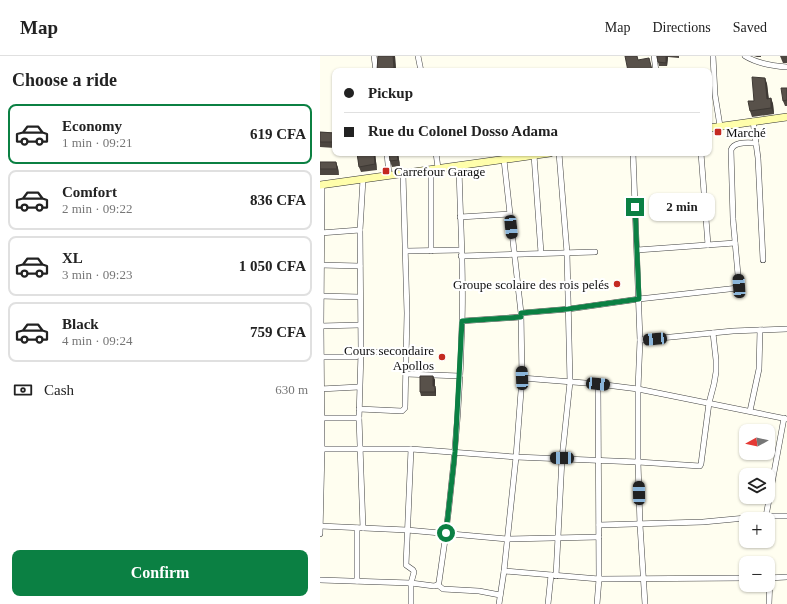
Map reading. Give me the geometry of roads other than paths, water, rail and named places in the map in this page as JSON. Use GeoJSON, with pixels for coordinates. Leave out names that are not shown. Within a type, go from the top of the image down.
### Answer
{"type":"FeatureCollection","features":[{"type":"Feature","properties":{"kind":"street"},"geometry":{"type":"LineString","coordinates":[[374,56],[376,68]]}},
{"type":"Feature","properties":{"kind":"street"},"geometry":{"type":"LineString","coordinates":[[418,56],[420,68]]}},
{"type":"Feature","properties":{"kind":"street"},"geometry":{"type":"LineString","coordinates":[[654,56],[656,68]]}},
{"type":"Feature","properties":{"kind":"street"},"geometry":{"type":"LineString","coordinates":[[713,56],[720,126]]}},
{"type":"Feature","properties":{"kind":"street"},"geometry":{"type":"LineString","coordinates":[[745,56],[749,59],[764,63],[787,67]]}},
{"type":"Feature","properties":{"kind":"street"},"geometry":{"type":"LineString","coordinates":[[712,127],[787,117]]}},
{"type":"Feature","properties":{"kind":"street"},"geometry":{"type":"LineString","coordinates":[[753,121],[756,143],[763,260]]}},
{"type":"Feature","properties":{"kind":"street"},"geometry":{"type":"LineString","coordinates":[[462,321],[738,288],[730,150],[735,144],[756,143]]}},
{"type":"Feature","properties":{"kind":"street"},"geometry":{"type":"LineString","coordinates":[[387,156],[389,175]]}},
{"type":"Feature","properties":{"kind":"street"},"geometry":{"type":"LineString","coordinates":[[432,251],[436,156]]}},
{"type":"Feature","properties":{"kind":"street"},"geometry":{"type":"LineString","coordinates":[[320,534],[321,185],[528,156]]}},
{"type":"Feature","properties":{"kind":"street"},"geometry":{"type":"LineString","coordinates":[[534,156],[541,253]]}},
{"type":"Feature","properties":{"kind":"street"},"geometry":{"type":"LineString","coordinates":[[548,604],[558,538],[562,458],[570,382],[567,253],[559,156]]}},
{"type":"Feature","properties":{"kind":"street"},"geometry":{"type":"LineString","coordinates":[[633,156],[640,340],[638,462],[644,604]]}},
{"type":"Feature","properties":{"kind":"street"},"geometry":{"type":"LineString","coordinates":[[701,156],[708,245]]}},
{"type":"Feature","properties":{"kind":"street"},"geometry":{"type":"LineString","coordinates":[[499,604],[516,457],[522,378],[521,315],[504,160]]}},
{"type":"Feature","properties":{"kind":"street"},"geometry":{"type":"LineString","coordinates":[[438,585],[446,533],[455,452],[460,376],[462,321],[459,165]]}},
{"type":"Feature","properties":{"kind":"street"},"geometry":{"type":"LineString","coordinates":[[359,409],[404,410],[406,374],[406,251],[403,174]]}},
{"type":"Feature","properties":{"kind":"street"},"geometry":{"type":"LineString","coordinates":[[363,179],[360,230],[361,352],[359,418],[364,528]]}},
{"type":"Feature","properties":{"kind":"street"},"geometry":{"type":"LineString","coordinates":[[460,217],[510,214]]}},
{"type":"Feature","properties":{"kind":"street"},"geometry":{"type":"LineString","coordinates":[[321,233],[360,230]]}},
{"type":"Feature","properties":{"kind":"street"},"geometry":{"type":"LineString","coordinates":[[637,250],[735,243]]}},
{"type":"Feature","properties":{"kind":"street"},"geometry":{"type":"LineString","coordinates":[[406,251],[514,254],[595,252]]}},
{"type":"Feature","properties":{"kind":"street"},"geometry":{"type":"LineString","coordinates":[[321,265],[360,266]]}},
{"type":"Feature","properties":{"kind":"street"},"geometry":{"type":"LineString","coordinates":[[321,296],[360,297]]}},
{"type":"Feature","properties":{"kind":"street"},"geometry":{"type":"LineString","coordinates":[[321,326],[360,325]]}},
{"type":"Feature","properties":{"kind":"street"},"geometry":{"type":"LineString","coordinates":[[640,340],[713,333],[787,329]]}},
{"type":"Feature","properties":{"kind":"street"},"geometry":{"type":"LineString","coordinates":[[750,411],[758,369],[760,330]]}},
{"type":"Feature","properties":{"kind":"street"},"geometry":{"type":"LineString","coordinates":[[321,449],[410,448],[516,457],[562,458],[700,466],[702,464],[709,403],[716,372],[713,333]]}},
{"type":"Feature","properties":{"kind":"street"},"geometry":{"type":"LineString","coordinates":[[321,357],[356,357],[361,352],[406,352]]}},
{"type":"Feature","properties":{"kind":"street"},"geometry":{"type":"LineString","coordinates":[[406,374],[460,376]]}},
{"type":"Feature","properties":{"kind":"street"},"geometry":{"type":"LineString","coordinates":[[522,378],[598,384],[638,389],[785,419],[767,512]]}},
{"type":"Feature","properties":{"kind":"street"},"geometry":{"type":"LineString","coordinates":[[597,604],[599,579],[598,384]]}},
{"type":"Feature","properties":{"kind":"street"},"geometry":{"type":"LineString","coordinates":[[321,389],[360,387]]}},
{"type":"Feature","properties":{"kind":"street"},"geometry":{"type":"LineString","coordinates":[[321,418],[359,418]]}},
{"type":"Feature","properties":{"kind":"street"},"geometry":{"type":"LineString","coordinates":[[410,448],[406,565],[414,572],[411,583],[411,604]]}},
{"type":"Feature","properties":{"kind":"street"},"geometry":{"type":"LineString","coordinates":[[775,516],[787,516]]}},
{"type":"Feature","properties":{"kind":"street"},"geometry":{"type":"LineString","coordinates":[[599,525],[640,525],[739,519]]}},
{"type":"Feature","properties":{"kind":"street"},"geometry":{"type":"LineString","coordinates":[[320,526],[407,530],[507,539],[599,537]]}},
{"type":"Feature","properties":{"kind":"street"},"geometry":{"type":"LineString","coordinates":[[357,528],[357,581]]}},
{"type":"Feature","properties":{"kind":"street"},"geometry":{"type":"LineString","coordinates":[[504,571],[599,579],[739,578]]}},
{"type":"Feature","properties":{"kind":"street"},"geometry":{"type":"LineString","coordinates":[[775,578],[787,577]]}},
{"type":"Feature","properties":{"kind":"street"},"geometry":{"type":"LineString","coordinates":[[320,580],[438,585],[443,589],[479,591],[500,595]]}},
{"type":"Feature","properties":{"kind":"street"},"geometry":{"type":"LineString","coordinates":[[769,592],[769,604]]}},
{"type":"Feature","properties":{"kind":"place","name":"Marché"},"geometry":{"type":"Point","coordinates":[718,132]}},
{"type":"Feature","properties":{"kind":"place","name":"Carrefour Garage"},"geometry":{"type":"Point","coordinates":[386,171]}},
{"type":"Feature","properties":{"kind":"place","name":"Groupe scolaire des rois pelés"},"geometry":{"type":"Point","coordinates":[617,284]}},
{"type":"Feature","properties":{"kind":"place","name":"Cours secondaire Apollos"},"geometry":{"type":"Point","coordinates":[442,357]}}]}
